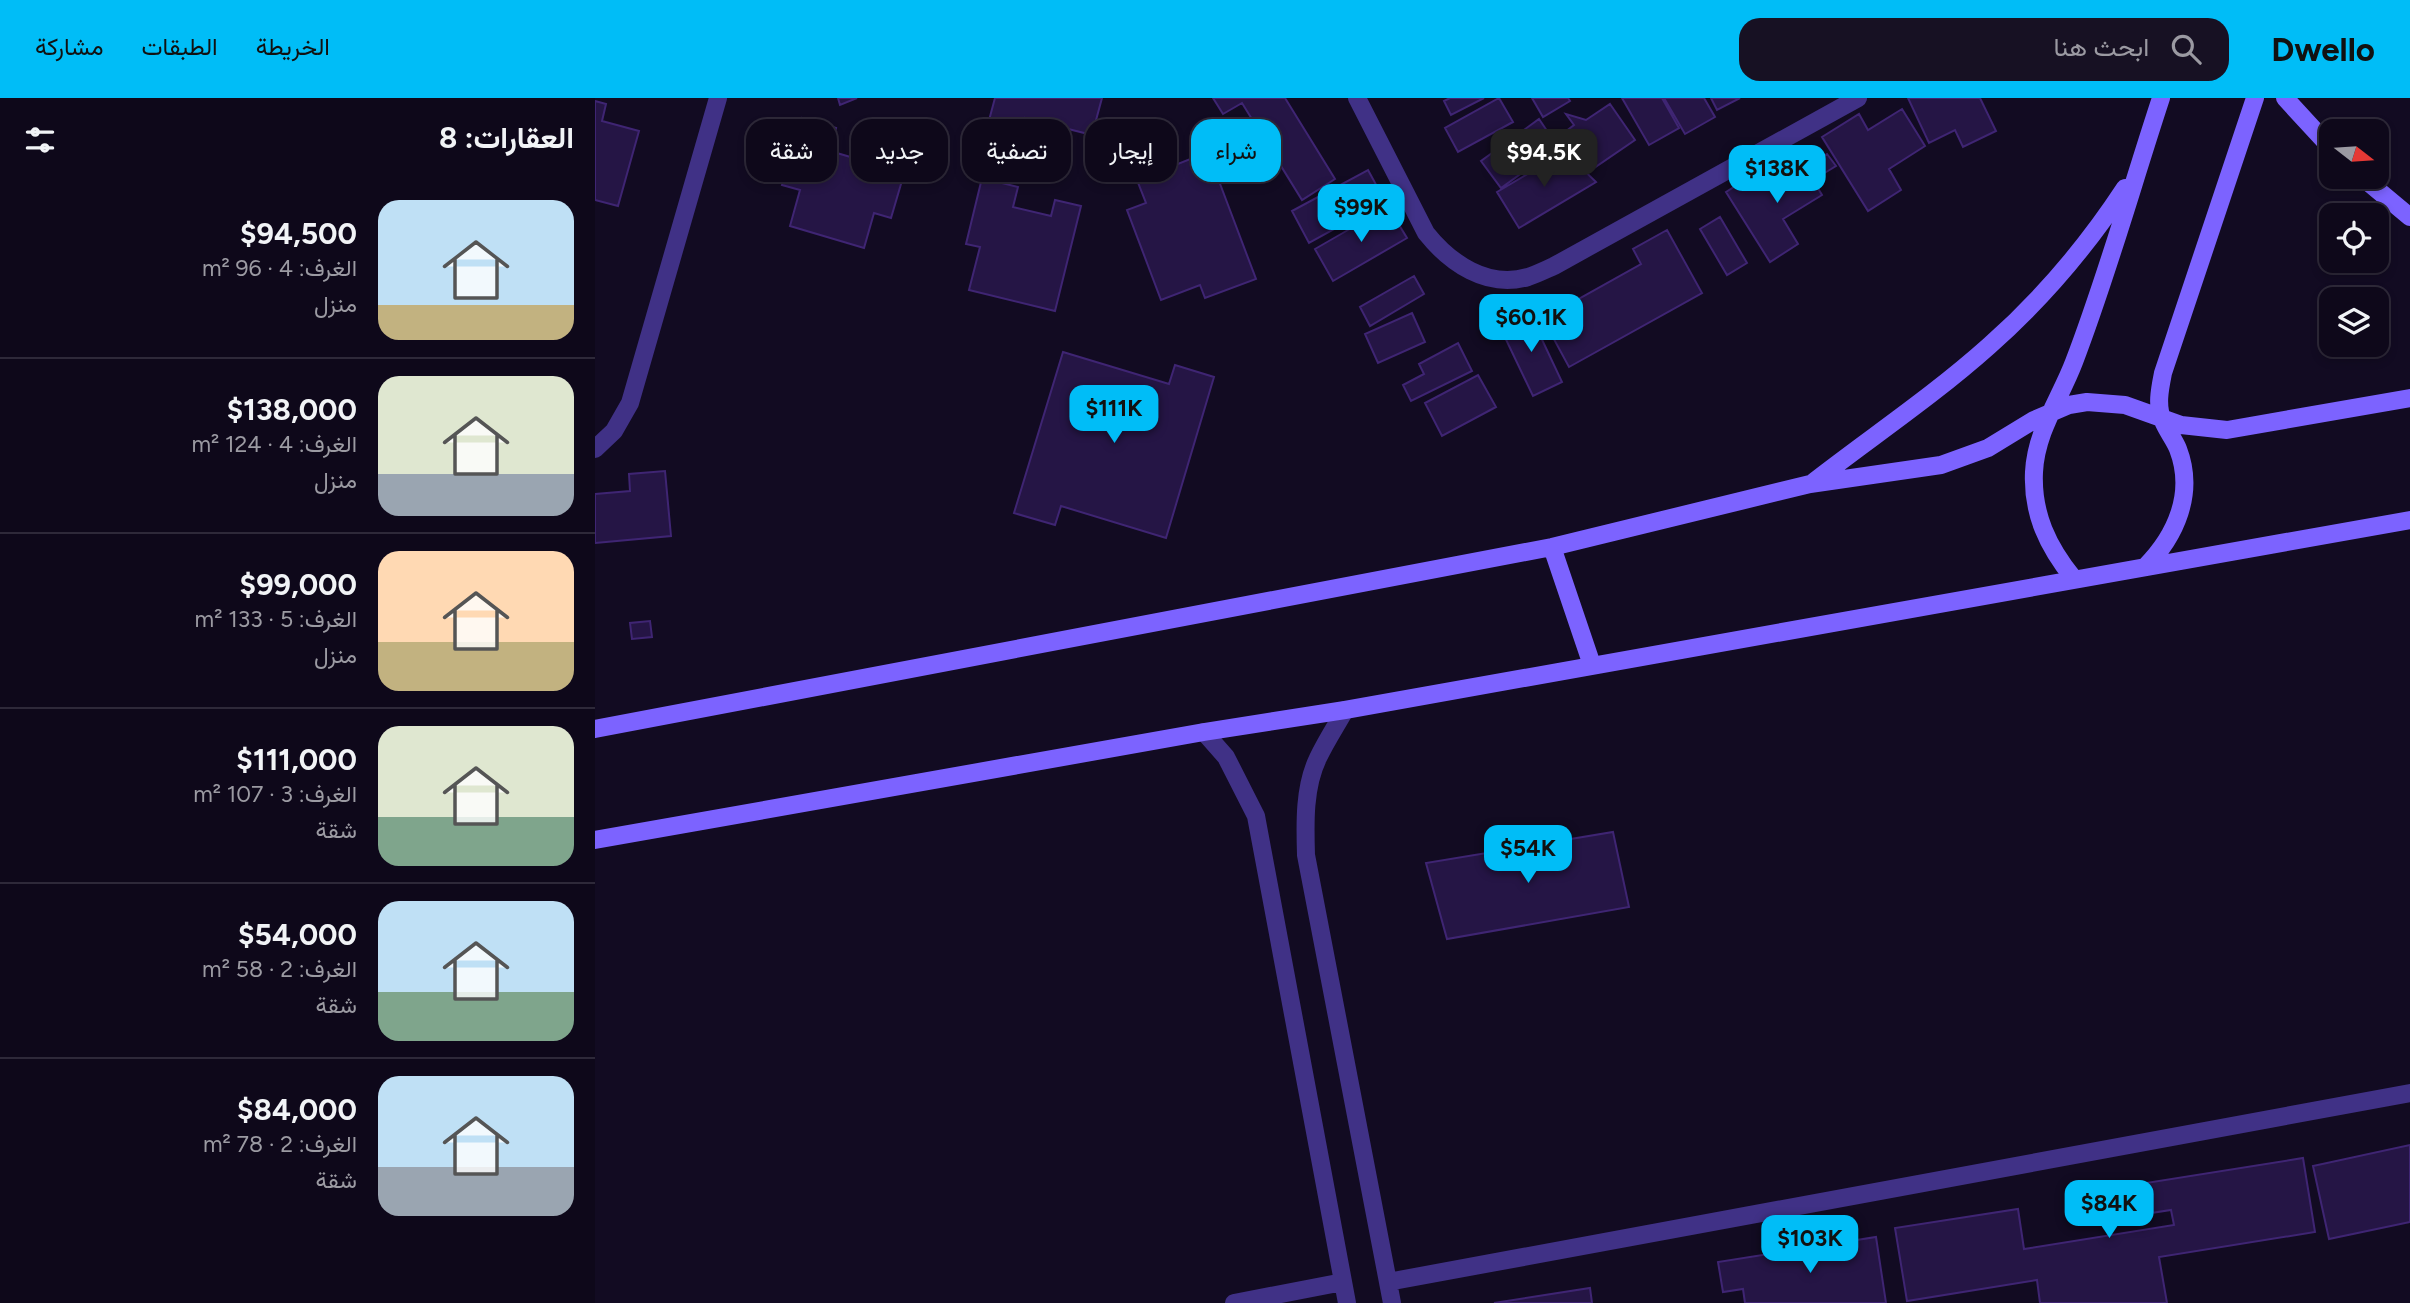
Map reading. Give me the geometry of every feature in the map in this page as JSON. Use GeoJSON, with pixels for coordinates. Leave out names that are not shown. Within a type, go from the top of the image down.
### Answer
{"type":"FeatureCollection","features":[{"type":"Feature","properties":{"kind":"street"},"geometry":{"type":"LineString","coordinates":[[595,449],[614,431],[630,403],[718,98]]}},
{"type":"Feature","properties":{"kind":"street"},"geometry":{"type":"LineString","coordinates":[[1360,99],[1426,233],[1440,251],[1465,269],[1494,279],[1525,278],[1554,266],[1858,98]]}},
{"type":"Feature","properties":{"kind":"street"},"geometry":{"type":"LineString","coordinates":[[2074,579],[2058,560],[2046,538],[2038,514],[2034,489],[2037,449],[2077,354],[2161,98]]}},
{"type":"Feature","properties":{"kind":"street"},"geometry":{"type":"LineString","coordinates":[[2145,567],[2172,533],[2180,513],[2184,491],[2180,453],[2162,419],[2159,395],[2163,373],[2255,98]]}},
{"type":"Feature","properties":{"kind":"street"},"geometry":{"type":"LineString","coordinates":[[2285,98],[2319,135]]}},
{"type":"Feature","properties":{"kind":"street"},"geometry":{"type":"LineString","coordinates":[[1810,484],[1944,384],[1990,345],[2069,263],[2105,218],[2137,171]]}},
{"type":"Feature","properties":{"kind":"street"},"geometry":{"type":"LineString","coordinates":[[2377,189],[2410,216]]}},
{"type":"Feature","properties":{"kind":"street"},"geometry":{"type":"LineString","coordinates":[[595,729],[1552,547],[1810,484],[1941,465],[1965,458],[2004,440],[2051,411],[2087,402],[2125,405],[2162,419],[2201,429],[2227,430],[2410,398]]}},
{"type":"Feature","properties":{"kind":"street"},"geometry":{"type":"LineString","coordinates":[[595,840],[1204,732],[1345,710],[2410,520]]}},
{"type":"Feature","properties":{"kind":"street"},"geometry":{"type":"LineString","coordinates":[[1552,547],[1592,665]]}},
{"type":"Feature","properties":{"kind":"street"},"geometry":{"type":"LineString","coordinates":[[1345,710],[1317,760],[1308,791],[1306,855],[1392,1303]]}},
{"type":"Feature","properties":{"kind":"street"},"geometry":{"type":"LineString","coordinates":[[1204,732],[1227,757],[1255,816],[1347,1303]]}},
{"type":"Feature","properties":{"kind":"street"},"geometry":{"type":"LineString","coordinates":[[1388,1282],[2410,1093]]}},
{"type":"Feature","properties":{"kind":"street"},"geometry":{"type":"LineString","coordinates":[[1234,1303],[1343,1282]]}},
{"type":"Feature","properties":{"kind":"building"},"geometry":{"type":"Polygon","coordinates":[[[838,98],[857,98],[840,105],[838,98]]]}},
{"type":"Feature","properties":{"kind":"building"},"geometry":{"type":"Polygon","coordinates":[[[995,98],[1102,98],[1096,119],[1085,119],[1085,133],[1071,130],[1071,119],[989,119],[995,98]]]}},
{"type":"Feature","properties":{"kind":"building"},"geometry":{"type":"Polygon","coordinates":[[[1213,98],[1285,98],[1335,179],[1302,200],[1281,166],[1281,119],[1252,119],[1242,103],[1223,114],[1213,98]]]}},
{"type":"Feature","properties":{"kind":"building"},"geometry":{"type":"Polygon","coordinates":[[[1450,98],[1484,98],[1451,115],[1444,101],[1450,98]]]}},
{"type":"Feature","properties":{"kind":"building"},"geometry":{"type":"Polygon","coordinates":[[[1499,98],[1513,122],[1458,152],[1445,128],[1499,98]]]}},
{"type":"Feature","properties":{"kind":"building"},"geometry":{"type":"Polygon","coordinates":[[[1532,98],[1568,98],[1570,101],[1543,117],[1532,98]]]}},
{"type":"Feature","properties":{"kind":"building"},"geometry":{"type":"Polygon","coordinates":[[[1622,98],[1662,98],[1679,128],[1649,145],[1622,98]]]}},
{"type":"Feature","properties":{"kind":"building"},"geometry":{"type":"Polygon","coordinates":[[[1664,98],[1704,98],[1715,117],[1685,134],[1664,98]]]}},
{"type":"Feature","properties":{"kind":"building"},"geometry":{"type":"Polygon","coordinates":[[[1711,98],[1740,98],[1717,110],[1711,98]]]}},
{"type":"Feature","properties":{"kind":"building"},"geometry":{"type":"Polygon","coordinates":[[[1908,98],[1980,98],[1996,131],[1963,147],[1955,130],[1929,143],[1908,98]]]}},
{"type":"Feature","properties":{"kind":"building"},"geometry":{"type":"Polygon","coordinates":[[[595,101],[606,104],[602,121],[639,131],[618,206],[595,200],[595,101]]]}},
{"type":"Feature","properties":{"kind":"building"},"geometry":{"type":"Polygon","coordinates":[[[1610,104],[1635,140],[1591,170],[1565,132],[1574,125],[1566,114],[1586,120],[1610,104]]]}},
{"type":"Feature","properties":{"kind":"building"},"geometry":{"type":"Polygon","coordinates":[[[1902,109],[1925,146],[1889,169],[1901,190],[1868,211],[1822,137],[1859,114],[1868,130],[1902,109]]]}},
{"type":"Feature","properties":{"kind":"building"},"geometry":{"type":"Polygon","coordinates":[[[1539,119],[1558,147],[1501,188],[1481,161],[1539,119]]]}},
{"type":"Feature","properties":{"kind":"building"},"geometry":{"type":"Polygon","coordinates":[[[1565,152],[1596,182],[1519,228],[1497,192],[1565,152]]]}},
{"type":"Feature","properties":{"kind":"building"},"geometry":{"type":"Polygon","coordinates":[[[837,153],[851,157],[851,182],[902,182],[891,218],[874,213],[864,248],[790,226],[800,190],[782,185],[783,182],[837,182],[837,153]]]}},
{"type":"Feature","properties":{"kind":"building"},"geometry":{"type":"Polygon","coordinates":[[[1827,154],[1836,166],[1813,180],[1822,195],[1783,219],[1798,244],[1770,262],[1726,192],[1759,171],[1771,190],[1827,154]]]}},
{"type":"Feature","properties":{"kind":"building"},"geometry":{"type":"Polygon","coordinates":[[[1191,159],[1191,182],[1219,182],[1256,279],[1205,298],[1200,285],[1161,300],[1127,210],[1146,203],[1138,182],[1177,182],[1177,164],[1191,159]]]}},
{"type":"Feature","properties":{"kind":"building"},"geometry":{"type":"Polygon","coordinates":[[[1368,170],[1385,201],[1309,243],[1292,211],[1368,170]]]}},
{"type":"Feature","properties":{"kind":"building"},"geometry":{"type":"Polygon","coordinates":[[[981,182],[998,182],[1018,187],[1013,207],[1051,216],[1055,200],[1081,206],[1055,311],[969,290],[980,247],[966,244],[981,182]]]}},
{"type":"Feature","properties":{"kind":"building"},"geometry":{"type":"Polygon","coordinates":[[[1388,207],[1407,238],[1333,281],[1315,249],[1388,207]]]}},
{"type":"Feature","properties":{"kind":"building"},"geometry":{"type":"Polygon","coordinates":[[[1720,217],[1747,263],[1727,275],[1700,229],[1720,217]]]}},
{"type":"Feature","properties":{"kind":"building"},"geometry":{"type":"Polygon","coordinates":[[[1667,230],[1702,293],[1569,367],[1543,319],[1641,264],[1633,249],[1667,230]]]}},
{"type":"Feature","properties":{"kind":"building"},"geometry":{"type":"Polygon","coordinates":[[[1414,276],[1424,294],[1370,326],[1360,307],[1414,276]]]}},
{"type":"Feature","properties":{"kind":"building"},"geometry":{"type":"Polygon","coordinates":[[[1529,312],[1562,382],[1533,396],[1500,327],[1529,312]]]}},
{"type":"Feature","properties":{"kind":"building"},"geometry":{"type":"Polygon","coordinates":[[[1412,313],[1425,342],[1378,363],[1365,334],[1412,313]]]}},
{"type":"Feature","properties":{"kind":"building"},"geometry":{"type":"Polygon","coordinates":[[[1458,343],[1472,371],[1411,401],[1403,385],[1424,374],[1419,364],[1458,343]]]}},
{"type":"Feature","properties":{"kind":"building"},"geometry":{"type":"Polygon","coordinates":[[[1063,352],[1169,384],[1175,365],[1214,377],[1166,538],[1061,506],[1055,525],[1014,513],[1063,352]]]}},
{"type":"Feature","properties":{"kind":"building"},"geometry":{"type":"Polygon","coordinates":[[[1478,375],[1496,407],[1442,436],[1425,403],[1478,375]]]}},
{"type":"Feature","properties":{"kind":"building"},"geometry":{"type":"Polygon","coordinates":[[[665,471],[671,536],[595,543],[595,494],[630,491],[629,474],[665,471]]]}},
{"type":"Feature","properties":{"kind":"building"},"geometry":{"type":"Polygon","coordinates":[[[650,621],[652,637],[632,639],[630,623],[650,621]]]}},
{"type":"Feature","properties":{"kind":"building"},"geometry":{"type":"Polygon","coordinates":[[[1613,832],[1629,907],[1447,939],[1426,863],[1613,832]]]}},
{"type":"Feature","properties":{"kind":"building"},"geometry":{"type":"Polygon","coordinates":[[[2410,1145],[2410,1222],[2329,1239],[2313,1166],[2410,1145]]]}},
{"type":"Feature","properties":{"kind":"building"},"geometry":{"type":"Polygon","coordinates":[[[2303,1158],[2315,1232],[2159,1257],[2167,1303],[2040,1303],[2037,1280],[1907,1301],[1895,1228],[2018,1209],[2024,1249],[2174,1225],[2171,1210],[2151,1213],[2146,1183],[2303,1158]]]}},
{"type":"Feature","properties":{"kind":"building"},"geometry":{"type":"Polygon","coordinates":[[[1876,1237],[1886,1303],[1745,1303],[1743,1289],[1723,1292],[1718,1262],[1876,1237]]]}},
{"type":"Feature","properties":{"kind":"building"},"geometry":{"type":"Polygon","coordinates":[[[1590,1288],[1592,1303],[1494,1303],[1590,1288]]]}}]}
